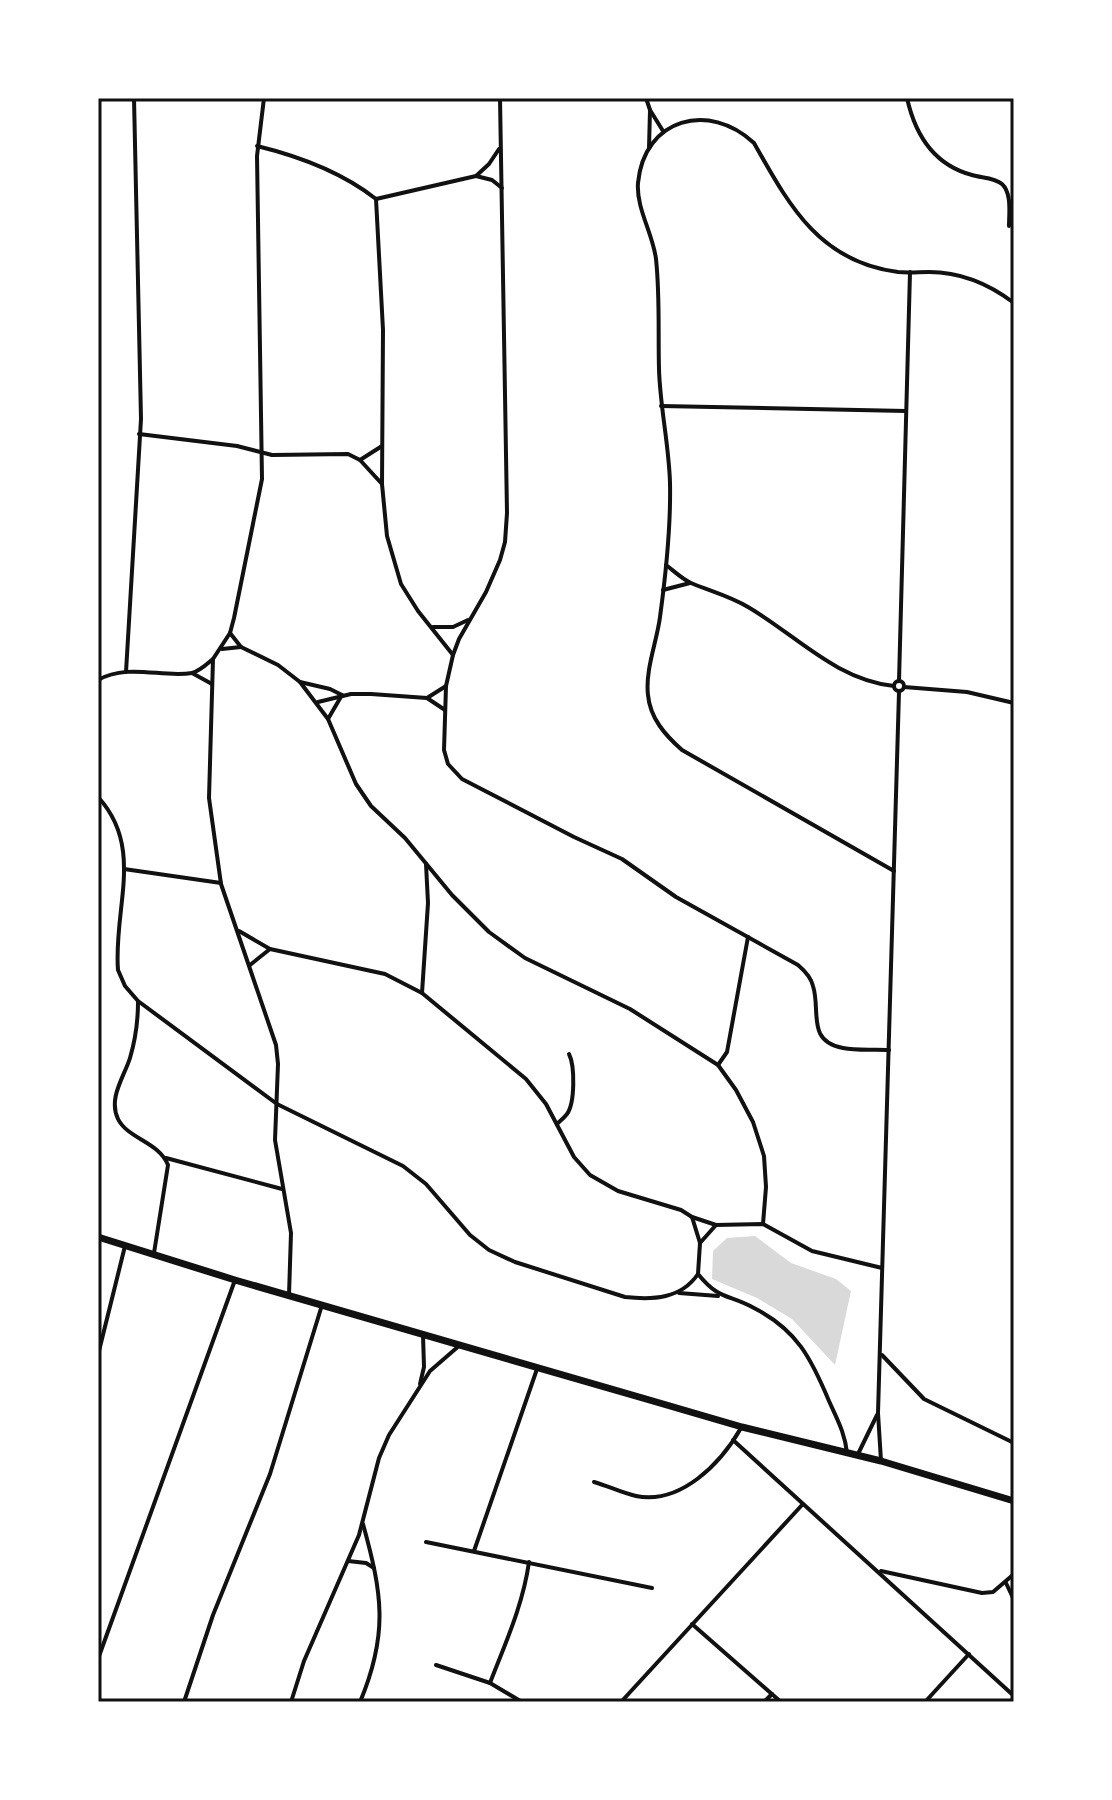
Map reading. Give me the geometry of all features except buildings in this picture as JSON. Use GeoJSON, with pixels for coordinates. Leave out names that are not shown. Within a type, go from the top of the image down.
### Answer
{"type":"FeatureCollection","features":[{"type":"Feature","properties":{"kind":"main road"},"geometry":{"type":"LineString","coordinates":[[98,1237],[235,1280],[742,1427],[881,1461],[1014,1501]]}},
{"type":"Feature","properties":{"kind":"street"},"geometry":{"type":"LineString","coordinates":[[126,672],[141,419],[134,98]]}},
{"type":"Feature","properties":{"kind":"street"},"geometry":{"type":"LineString","coordinates":[[192,673],[213,659],[230,633],[262,479],[257,146],[264,98]]}},
{"type":"Feature","properties":{"kind":"street"},"geometry":{"type":"LineString","coordinates":[[500,98],[505,542],[486,592],[468,620],[453,655],[446,686],[444,750],[448,764],[462,779],[622,859],[676,897],[798,965],[813,983],[817,1027],[822,1038],[844,1048],[889,1050]]}},
{"type":"Feature","properties":{"kind":"street"},"geometry":{"type":"LineString","coordinates":[[646,98],[663,131]]}},
{"type":"Feature","properties":{"kind":"street"},"geometry":{"type":"LineString","coordinates":[[907,98],[917,131],[937,157],[956,169],[995,180],[1004,186],[1009,226]]}},
{"type":"Feature","properties":{"kind":"street"},"geometry":{"type":"LineString","coordinates":[[650,110],[649,148],[638,185],[656,259],[661,406],[669,451],[670,487],[666,565],[648,696],[659,727],[694,757],[894,871]]}},
{"type":"Feature","properties":{"kind":"street"},"geometry":{"type":"LineString","coordinates":[[649,148],[663,131],[698,119],[714,121],[744,134],[754,143],[795,213],[826,244],[855,260],[888,270],[960,275],[985,284],[1013,301]]}},
{"type":"Feature","properties":{"kind":"street"},"geometry":{"type":"LineString","coordinates":[[257,146],[289,155],[329,172],[376,199],[476,176],[492,180],[502,188]]}},
{"type":"Feature","properties":{"kind":"street"},"geometry":{"type":"LineString","coordinates":[[476,176],[501,147]]}},
{"type":"Feature","properties":{"kind":"street"},"geometry":{"type":"LineString","coordinates":[[376,199],[383,330],[382,484],[387,536],[394,568],[418,611],[453,655]]}},
{"type":"Feature","properties":{"kind":"street"},"geometry":{"type":"LineString","coordinates":[[910,272],[899,681],[904,687],[967,692],[1014,703]]}},
{"type":"Feature","properties":{"kind":"street"},"geometry":{"type":"LineString","coordinates":[[661,406],[906,411]]}},
{"type":"Feature","properties":{"kind":"street"},"geometry":{"type":"LineString","coordinates":[[139,434],[292,456],[348,454],[360,460],[382,484]]}},
{"type":"Feature","properties":{"kind":"street"},"geometry":{"type":"LineString","coordinates":[[360,460],[372,455],[382,445]]}},
{"type":"Feature","properties":{"kind":"street"},"geometry":{"type":"LineString","coordinates":[[666,565],[690,583],[748,607],[795,642],[842,670],[894,686],[899,692],[878,1413],[881,1461]]}},
{"type":"Feature","properties":{"kind":"street"},"geometry":{"type":"LineString","coordinates":[[663,590],[690,583]]}},
{"type":"Feature","properties":{"kind":"street"},"geometry":{"type":"LineString","coordinates":[[433,627],[453,627],[468,620]]}},
{"type":"Feature","properties":{"kind":"street"},"geometry":{"type":"LineString","coordinates":[[230,633],[241,647],[278,665],[300,682],[318,702],[356,784],[371,806],[405,838],[469,913],[508,947],[545,969],[630,1009],[718,1065],[753,1122],[764,1156],[766,1187],[763,1224]]}},
{"type":"Feature","properties":{"kind":"street"},"geometry":{"type":"LineString","coordinates":[[222,649],[241,647]]}},
{"type":"Feature","properties":{"kind":"street"},"geometry":{"type":"LineString","coordinates":[[213,659],[209,798],[221,884],[276,1045],[275,1140],[291,1233],[289,1295]]}},
{"type":"Feature","properties":{"kind":"street"},"geometry":{"type":"LineString","coordinates":[[98,680],[126,672],[192,673],[212,684]]}},
{"type":"Feature","properties":{"kind":"street"},"geometry":{"type":"LineString","coordinates":[[894,686],[899,681]]}},
{"type":"Feature","properties":{"kind":"street"},"geometry":{"type":"LineString","coordinates":[[300,682],[342,695]]}},
{"type":"Feature","properties":{"kind":"street"},"geometry":{"type":"LineString","coordinates":[[427,698],[446,686]]}},
{"type":"Feature","properties":{"kind":"street"},"geometry":{"type":"LineString","coordinates":[[899,692],[904,687]]}},
{"type":"Feature","properties":{"kind":"street"},"geometry":{"type":"LineString","coordinates":[[328,719],[342,695]]}},
{"type":"Feature","properties":{"kind":"street"},"geometry":{"type":"LineString","coordinates":[[318,702],[342,695],[427,698],[445,710]]}},
{"type":"Feature","properties":{"kind":"street"},"geometry":{"type":"LineString","coordinates":[[98,797],[109,809],[121,833],[124,869],[118,970],[125,986],[138,1001],[277,1104],[403,1166],[426,1184],[470,1235],[504,1258],[625,1297],[655,1298],[686,1289],[698,1274],[700,1243],[692,1217]]}},
{"type":"Feature","properties":{"kind":"street"},"geometry":{"type":"LineString","coordinates":[[422,993],[428,903],[426,864]]}},
{"type":"Feature","properties":{"kind":"street"},"geometry":{"type":"LineString","coordinates":[[124,869],[221,884]]}},
{"type":"Feature","properties":{"kind":"street"},"geometry":{"type":"LineString","coordinates":[[237,930],[270,949],[385,974],[422,993],[526,1079],[546,1104],[574,1157],[590,1175],[618,1191],[681,1210],[716,1225],[763,1224],[812,1251],[882,1268]]}},
{"type":"Feature","properties":{"kind":"street"},"geometry":{"type":"LineString","coordinates":[[718,1065],[727,1052],[748,937]]}},
{"type":"Feature","properties":{"kind":"street"},"geometry":{"type":"LineString","coordinates":[[250,965],[270,949]]}},
{"type":"Feature","properties":{"kind":"street"},"geometry":{"type":"LineString","coordinates":[[138,1001],[133,1046],[116,1095],[119,1121],[166,1158],[282,1189]]}},
{"type":"Feature","properties":{"kind":"street"},"geometry":{"type":"LineString","coordinates":[[557,1124],[570,1108],[573,1080],[569,1054]]}},
{"type":"Feature","properties":{"kind":"street"},"geometry":{"type":"LineString","coordinates":[[153,1255],[169,1169],[166,1158]]}},
{"type":"Feature","properties":{"kind":"street"},"geometry":{"type":"LineString","coordinates":[[700,1243],[716,1225]]}},
{"type":"Feature","properties":{"kind":"street"},"geometry":{"type":"LineString","coordinates":[[98,1355],[125,1246]]}},
{"type":"Feature","properties":{"kind":"street"},"geometry":{"type":"LineString","coordinates":[[698,1274],[710,1289],[722,1297]]}},
{"type":"Feature","properties":{"kind":"street"},"geometry":{"type":"LineString","coordinates":[[98,1659],[235,1280]]}},
{"type":"Feature","properties":{"kind":"street"},"geometry":{"type":"LineString","coordinates":[[677,1293],[740,1301],[775,1321],[804,1350],[821,1379],[845,1435],[847,1453]]}},
{"type":"Feature","properties":{"kind":"street"},"geometry":{"type":"LineString","coordinates":[[184,1702],[213,1615],[270,1474],[322,1305]]}},
{"type":"Feature","properties":{"kind":"street"},"geometry":{"type":"LineString","coordinates":[[420,1384],[424,1367],[423,1334]]}},
{"type":"Feature","properties":{"kind":"street"},"geometry":{"type":"LineString","coordinates":[[291,1702],[304,1661],[348,1561],[389,1435],[430,1371],[461,1345]]}},
{"type":"Feature","properties":{"kind":"street"},"geometry":{"type":"LineString","coordinates":[[881,1353],[924,1399],[1014,1443]]}},
{"type":"Feature","properties":{"kind":"street"},"geometry":{"type":"LineString","coordinates":[[474,1551],[538,1366]]}},
{"type":"Feature","properties":{"kind":"street"},"geometry":{"type":"LineString","coordinates":[[857,1455],[878,1413]]}},
{"type":"Feature","properties":{"kind":"street"},"geometry":{"type":"LineString","coordinates":[[594,1482],[636,1496],[671,1494],[700,1477],[742,1427]]}},
{"type":"Feature","properties":{"kind":"street"},"geometry":{"type":"LineString","coordinates":[[733,1440],[1014,1696]]}},
{"type":"Feature","properties":{"kind":"street"},"geometry":{"type":"LineString","coordinates":[[621,1702],[802,1505]]}},
{"type":"Feature","properties":{"kind":"street"},"geometry":{"type":"LineString","coordinates":[[360,1702],[379,1643],[381,1624],[379,1588],[362,1522]]}},
{"type":"Feature","properties":{"kind":"street"},"geometry":{"type":"LineString","coordinates":[[426,1542],[652,1588]]}},
{"type":"Feature","properties":{"kind":"street"},"geometry":{"type":"LineString","coordinates":[[348,1561],[366,1563],[374,1568]]}},
{"type":"Feature","properties":{"kind":"street"},"geometry":{"type":"LineString","coordinates":[[490,1683],[522,1597],[529,1562]]}},
{"type":"Feature","properties":{"kind":"street"},"geometry":{"type":"LineString","coordinates":[[879,1571],[982,1593],[993,1592],[1014,1574]]}},
{"type":"Feature","properties":{"kind":"street"},"geometry":{"type":"LineString","coordinates":[[1006,1583],[1014,1600]]}},
{"type":"Feature","properties":{"kind":"street"},"geometry":{"type":"LineString","coordinates":[[692,1624],[781,1702]]}},
{"type":"Feature","properties":{"kind":"street"},"geometry":{"type":"LineString","coordinates":[[925,1702],[969,1654]]}},
{"type":"Feature","properties":{"kind":"street"},"geometry":{"type":"LineString","coordinates":[[436,1665],[490,1683],[522,1702]]}},
{"type":"Feature","properties":{"kind":"street"},"geometry":{"type":"LineString","coordinates":[[764,1702],[772,1694]]}},
{"type":"Feature","properties":{"kind":"lane"},"geometry":{"type":"LineString","coordinates":[[1012,247],[1014,259]]}},
{"type":"Feature","properties":{"kind":"shaded area"},"geometry":{"type":"Polygon","coordinates":[[[755,1236],[791,1263],[836,1279],[851,1291],[835,1365],[792,1319],[757,1298],[712,1279],[713,1251],[727,1238],[755,1236]]]}}]}
